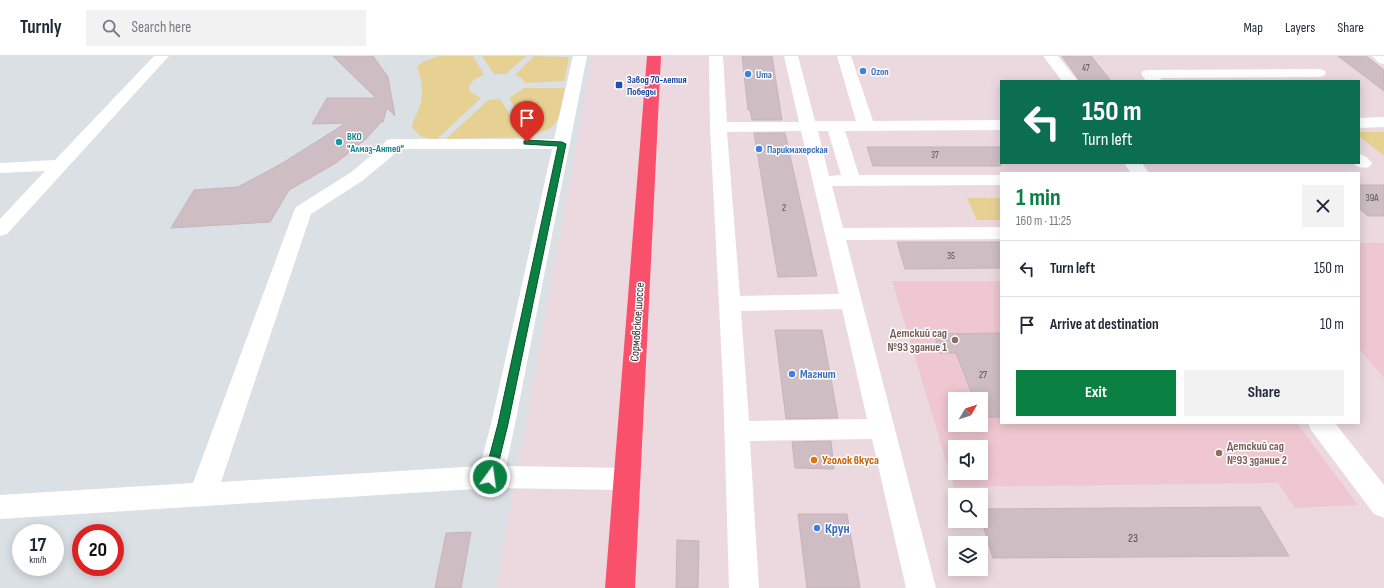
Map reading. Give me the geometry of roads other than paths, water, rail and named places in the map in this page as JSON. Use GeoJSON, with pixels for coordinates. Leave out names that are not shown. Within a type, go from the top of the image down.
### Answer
{"type":"FeatureCollection","features":[{"type":"Feature","properties":{"kind":"main road","name":"Сормовское шоссе"},"geometry":{"type":"LineString","coordinates":[[620,588],[654,56]]}},
{"type":"Feature","properties":{"kind":"lane"},"geometry":{"type":"LineString","coordinates":[[0,230],[162,56]]}},
{"type":"Feature","properties":{"kind":"lane"},"geometry":{"type":"LineString","coordinates":[[490,477],[503,424],[580,56]]}},
{"type":"Feature","properties":{"kind":"lane"},"geometry":{"type":"LineString","coordinates":[[716,56],[718,127],[737,431],[744,588]]}},
{"type":"Feature","properties":{"kind":"lane"},"geometry":{"type":"LineString","coordinates":[[791,56],[921,588]]}},
{"type":"Feature","properties":{"kind":"lane"},"geometry":{"type":"LineString","coordinates":[[844,56],[866,126]]}},
{"type":"Feature","properties":{"kind":"lane"},"geometry":{"type":"LineString","coordinates":[[1050,56],[1069,80]]}},
{"type":"Feature","properties":{"kind":"lane"},"geometry":{"type":"LineString","coordinates":[[1379,56],[1384,60]]}},
{"type":"Feature","properties":{"kind":"lane"},"geometry":{"type":"LineString","coordinates":[[1153,80],[1148,74],[1319,73]]}},
{"type":"Feature","properties":{"kind":"lane"},"geometry":{"type":"LineString","coordinates":[[1360,110],[1380,122]]}},
{"type":"Feature","properties":{"kind":"lane"},"geometry":{"type":"LineString","coordinates":[[1360,122],[1380,122]]}},
{"type":"Feature","properties":{"kind":"lane"},"geometry":{"type":"LineString","coordinates":[[718,127],[1000,125]]}},
{"type":"Feature","properties":{"kind":"lane"},"geometry":{"type":"LineString","coordinates":[[835,126],[852,181]]}},
{"type":"Feature","properties":{"kind":"lane"},"geometry":{"type":"LineString","coordinates":[[203,494],[302,211],[368,167],[393,144],[562,144]]}},
{"type":"Feature","properties":{"kind":"lane"},"geometry":{"type":"LineString","coordinates":[[0,168],[60,165]]}},
{"type":"Feature","properties":{"kind":"lane"},"geometry":{"type":"LineString","coordinates":[[821,181],[1000,180]]}},
{"type":"Feature","properties":{"kind":"lane"},"geometry":{"type":"LineString","coordinates":[[834,234],[1000,233]]}},
{"type":"Feature","properties":{"kind":"lane"},"geometry":{"type":"LineString","coordinates":[[729,304],[851,301]]}},
{"type":"Feature","properties":{"kind":"lane"},"geometry":{"type":"LineString","coordinates":[[1321,424],[1384,506]]}},
{"type":"Feature","properties":{"kind":"lane"},"geometry":{"type":"LineString","coordinates":[[737,431],[882,429]]}},
{"type":"Feature","properties":{"kind":"lane"},"geometry":{"type":"LineString","coordinates":[[0,507],[490,477],[627,479]]}},
{"type":"Feature","properties":{"kind":"place","name":"Ozon"},"geometry":{"type":"Point","coordinates":[863,71]}},
{"type":"Feature","properties":{"kind":"place","name":"Uma"},"geometry":{"type":"Point","coordinates":[748,74]}},
{"type":"Feature","properties":{"kind":"place","name":"Завод 70-летия Победы"},"geometry":{"type":"Point","coordinates":[619,85]}},
{"type":"Feature","properties":{"kind":"place","name":"ВКО \"Алмаз-Антей\""},"geometry":{"type":"Point","coordinates":[339,142]}},
{"type":"Feature","properties":{"kind":"place","name":"Парикмахерская"},"geometry":{"type":"Point","coordinates":[759,149]}},
{"type":"Feature","properties":{"kind":"place","name":"Детский сад №93 здание 1"},"geometry":{"type":"Point","coordinates":[955,340]}},
{"type":"Feature","properties":{"kind":"place","name":"Магнит"},"geometry":{"type":"Point","coordinates":[792,374]}},
{"type":"Feature","properties":{"kind":"place","name":"Детский сад №93 здание 2"},"geometry":{"type":"Point","coordinates":[1219,453]}},
{"type":"Feature","properties":{"kind":"place","name":"Уголок вкуса"},"geometry":{"type":"Point","coordinates":[814,460]}},
{"type":"Feature","properties":{"kind":"place","name":"Крун"},"geometry":{"type":"Point","coordinates":[817,528]}}]}
